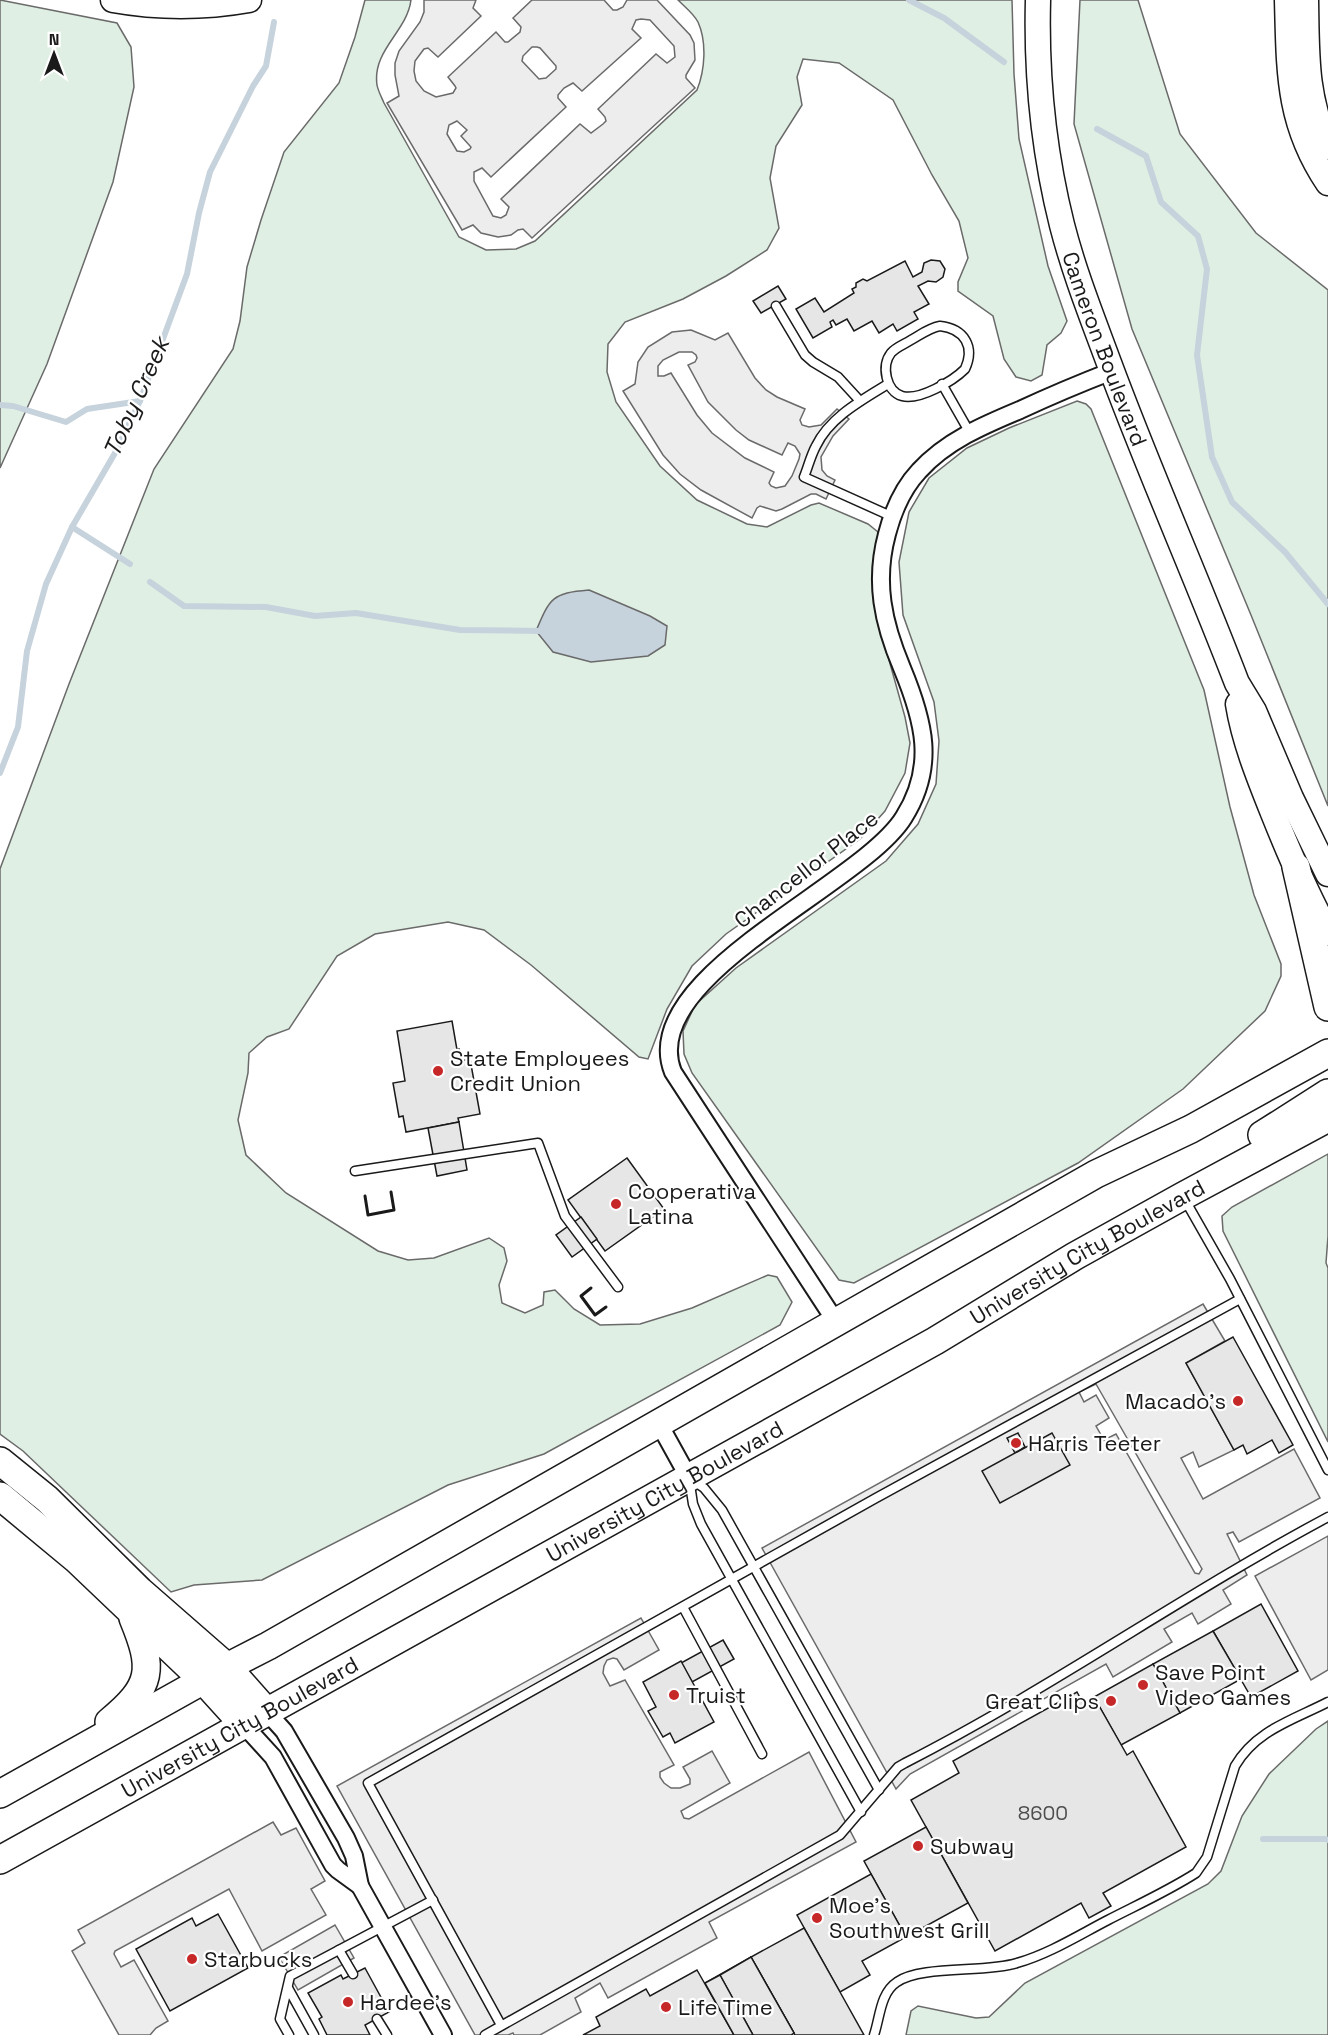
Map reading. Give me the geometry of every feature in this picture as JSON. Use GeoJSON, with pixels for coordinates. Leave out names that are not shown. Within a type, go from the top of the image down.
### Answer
{"type":"FeatureCollection","features":[{"type":"Feature","properties":{"kind":"main road"},"geometry":{"type":"LineString","coordinates":[[1296,867],[1328,1007]]}},
{"type":"Feature","properties":{"kind":"main road"},"geometry":{"type":"LineString","coordinates":[[0,1794],[227,1667],[289,1635],[658,1422],[1096,1174],[1191,1129],[1319,1058],[1328,1040]]}},
{"type":"Feature","properties":{"kind":"main road"},"geometry":{"type":"LineString","coordinates":[[1183,1196],[1223,1160],[1328,1093]]}},
{"type":"Feature","properties":{"kind":"main road","name":"University City Boulevard"},"geometry":{"type":"LineString","coordinates":[[0,1860],[935,1341],[1075,1256],[1328,1118]]}},
{"type":"Feature","properties":{"kind":"main road"},"geometry":{"type":"LineString","coordinates":[[0,1461],[47,1499],[140,1591],[227,1667],[266,1711]]}},
{"type":"Feature","properties":{"kind":"main road"},"geometry":{"type":"LineString","coordinates":[[0,1496],[76,1559],[204,1681],[243,1725]]}},
{"type":"Feature","properties":{"kind":"main road"},"geometry":{"type":"LineString","coordinates":[[65,1758],[129,1705],[140,1693],[147,1661],[130,1611]]}},
{"type":"Feature","properties":{"kind":"street"},"geometry":{"type":"LineString","coordinates":[[113,0],[172,6],[223,4],[249,0]]}},
{"type":"Feature","properties":{"kind":"street","name":"Cameron Boulevard"},"geometry":{"type":"LineString","coordinates":[[1038,0],[1041,100],[1055,191],[1069,251],[1153,479],[1237,683],[1250,703],[1291,798],[1328,874]]}},
{"type":"Feature","properties":{"kind":"street"},"geometry":{"type":"LineString","coordinates":[[1287,0],[1289,70],[1293,100],[1305,142],[1328,183]]}},
{"type":"Feature","properties":{"kind":"street"},"geometry":{"type":"LineString","coordinates":[[1306,0],[1308,80],[1315,115],[1328,147]]}},
{"type":"Feature","properties":{"kind":"street","name":"Chancellor Place"},"geometry":{"type":"LineString","coordinates":[[836,1322],[685,1094],[669,1064],[668,1050],[672,1032],[681,1012],[714,970],[748,942],[880,845],[902,820],[917,792],[923,768],[921,727],[915,700],[889,631],[882,603],[883,559],[893,518],[904,492],[919,471],[942,452],[982,426],[1112,371]]}},
{"type":"Feature","properties":{"kind":"street","name":"Cameron Boulevard"},"geometry":{"type":"LineString","coordinates":[[1237,683],[1240,714],[1262,785],[1296,867],[1328,933]]}},
{"type":"Feature","properties":{"kind":"street"},"geometry":{"type":"LineString","coordinates":[[658,1422],[689,1478]]}},
{"type":"Feature","properties":{"kind":"street"},"geometry":{"type":"LineString","coordinates":[[266,1711],[284,1731],[346,1838],[354,1856],[360,1886],[443,2035]]}},
{"type":"Feature","properties":{"kind":"street"},"geometry":{"type":"LineString","coordinates":[[243,1725],[273,1757],[333,1865],[360,1886]]}},
{"type":"Feature","properties":{"kind":"lane"},"geometry":{"type":"LineString","coordinates":[[776,306],[805,354],[813,362],[838,377],[860,401]]}},
{"type":"Feature","properties":{"kind":"lane"},"geometry":{"type":"LineString","coordinates":[[940,326],[952,328],[963,335],[967,340],[969,352],[965,369],[942,384],[923,395],[910,397],[896,393],[888,384],[887,366],[892,351],[930,329],[940,326]]}},
{"type":"Feature","properties":{"kind":"lane"},"geometry":{"type":"LineString","coordinates":[[888,384],[843,414],[821,436],[804,477],[893,518]]}},
{"type":"Feature","properties":{"kind":"lane"},"geometry":{"type":"LineString","coordinates":[[942,384],[970,433]]}},
{"type":"Feature","properties":{"kind":"lane"},"geometry":{"type":"LineString","coordinates":[[355,1171],[538,1143],[565,1216],[618,1287]]}},
{"type":"Feature","properties":{"kind":"lane"},"geometry":{"type":"LineString","coordinates":[[1183,1196],[1240,1299],[1328,1470]]}},
{"type":"Feature","properties":{"kind":"lane"},"geometry":{"type":"LineString","coordinates":[[501,2025],[368,1783],[902,1483],[1240,1299]]}},
{"type":"Feature","properties":{"kind":"lane"},"geometry":{"type":"LineString","coordinates":[[689,1478],[714,1498],[879,1790]]}},
{"type":"Feature","properties":{"kind":"lane"},"geometry":{"type":"LineString","coordinates":[[689,1478],[696,1513],[861,1812]]}},
{"type":"Feature","properties":{"kind":"lane"},"geometry":{"type":"LineString","coordinates":[[485,2035],[840,1835],[898,1767],[1009,1706],[1203,1588],[1328,1517]]}},
{"type":"Feature","properties":{"kind":"lane"},"geometry":{"type":"LineString","coordinates":[[682,1607],[762,1754]]}},
{"type":"Feature","properties":{"kind":"lane"},"geometry":{"type":"LineString","coordinates":[[874,2035],[888,1990],[904,1977],[1006,1966],[1028,1960],[1196,1873],[1207,1857],[1235,1766],[1242,1754],[1252,1742],[1270,1730],[1328,1702]]}},
{"type":"Feature","properties":{"kind":"lane"},"geometry":{"type":"LineString","coordinates":[[289,2035],[280,2019],[290,1976],[433,1900]]}},
{"type":"Feature","properties":{"kind":"lane"},"geometry":{"type":"LineString","coordinates":[[339,1950],[353,1974]]}},
{"type":"Feature","properties":{"kind":"lane"},"geometry":{"type":"LineString","coordinates":[[288,1989],[314,2035]]}},
{"type":"Feature","properties":{"kind":"lane"},"geometry":{"type":"LineString","coordinates":[[377,2019],[387,2035]]}},
{"type":"Feature","properties":{"kind":"green space"},"geometry":{"type":"Polygon","coordinates":[[[0,0],[117,23],[131,47],[134,87],[113,182],[47,364],[0,468],[0,0]]]}},
{"type":"Feature","properties":{"kind":"green space"},"geometry":{"type":"Polygon","coordinates":[[[365,0],[411,0],[403,22],[380,61],[377,73],[378,87],[384,103],[459,237],[486,250],[516,249],[535,241],[697,90],[702,74],[703,38],[696,19],[678,0],[1012,0],[1019,139],[1048,266],[1067,321],[1061,333],[1047,345],[1042,375],[1031,381],[1016,377],[1004,359],[993,316],[958,291],[958,282],[968,258],[959,221],[893,100],[839,63],[803,59],[797,77],[802,105],[776,146],[770,178],[779,228],[767,250],[683,299],[625,322],[608,344],[607,372],[616,402],[660,466],[697,500],[747,524],[767,527],[819,503],[868,524],[878,532],[880,628],[910,743],[905,773],[885,811],[860,839],[726,934],[692,966],[667,1009],[648,1059],[639,1057],[531,965],[484,930],[448,922],[375,934],[337,956],[289,1029],[267,1037],[249,1053],[248,1073],[238,1120],[246,1155],[286,1193],[378,1251],[408,1260],[434,1258],[489,1238],[504,1248],[507,1261],[499,1285],[502,1303],[525,1313],[543,1305],[544,1292],[555,1290],[574,1309],[600,1325],[640,1324],[692,1308],[768,1275],[777,1277],[792,1302],[780,1325],[544,1454],[448,1485],[262,1580],[194,1585],[171,1592],[23,1451],[0,1434],[0,869],[69,684],[154,469],[233,349],[240,321],[247,267],[284,152],[339,83],[365,0]]]}},
{"type":"Feature","properties":{"kind":"green space"},"geometry":{"type":"Polygon","coordinates":[[[1080,0],[1138,0],[1180,134],[1256,233],[1328,290],[1328,806],[1132,329],[1074,124],[1080,0]]]}},
{"type":"Feature","properties":{"kind":"green space"},"geometry":{"type":"Polygon","coordinates":[[[1077,401],[1086,404],[1091,409],[1204,690],[1230,807],[1254,895],[1281,964],[1281,976],[1265,1011],[1183,1089],[1078,1163],[854,1283],[839,1280],[692,1073],[684,1054],[683,1031],[695,1005],[736,968],[886,861],[918,824],[936,784],[939,741],[934,702],[903,615],[899,562],[909,512],[929,478],[967,448],[1009,428],[1077,401]]]}},
{"type":"Feature","properties":{"kind":"green space"},"geometry":{"type":"Polygon","coordinates":[[[1328,1154],[1326,1263],[1328,1268],[1328,1442],[1223,1231],[1222,1216],[1232,1207],[1328,1154]]]}},
{"type":"Feature","properties":{"kind":"green space"},"geometry":{"type":"Polygon","coordinates":[[[1328,1721],[1328,2035],[906,2035],[911,2011],[918,2006],[976,2018],[989,2017],[1025,1983],[1208,1884],[1221,1871],[1242,1816],[1269,1774],[1316,1729],[1328,1721]]]}},
{"type":"Feature","properties":{"kind":"shaded area"},"geometry":{"type":"Polygon","coordinates":[[[424,0],[476,0],[473,8],[481,16],[438,57],[428,48],[424,49],[415,61],[416,81],[424,91],[436,97],[453,93],[456,88],[448,77],[496,32],[505,42],[508,42],[520,32],[521,27],[513,18],[532,0],[604,0],[613,10],[617,10],[623,7],[627,0],[657,0],[690,35],[694,43],[695,60],[686,78],[695,88],[532,238],[523,229],[511,235],[498,237],[481,233],[473,225],[462,230],[387,103],[399,96],[395,63],[399,51],[420,22],[424,12],[424,0]],[[636,20],[632,29],[641,38],[582,91],[573,83],[564,88],[558,98],[566,107],[491,177],[482,168],[474,172],[474,181],[493,216],[501,218],[506,215],[509,207],[501,199],[580,124],[591,133],[603,124],[606,121],[605,117],[598,109],[656,54],[667,63],[675,57],[674,46],[650,20],[636,20]],[[532,47],[523,56],[522,61],[539,79],[546,78],[556,69],[556,66],[540,48],[532,47]],[[457,121],[449,125],[447,134],[457,151],[464,152],[470,149],[471,147],[461,136],[467,130],[457,121]]]}},
{"type":"Feature","properties":{"kind":"shaded area"},"geometry":{"type":"Polygon","coordinates":[[[691,330],[715,340],[728,333],[755,378],[766,390],[805,409],[800,420],[802,425],[809,427],[821,425],[837,409],[849,419],[833,436],[821,457],[822,470],[835,480],[826,499],[811,494],[776,511],[760,506],[752,518],[701,490],[680,474],[663,455],[623,391],[635,384],[638,362],[648,347],[672,332],[691,330]],[[679,352],[663,360],[658,366],[658,376],[671,373],[697,415],[712,433],[745,458],[774,472],[769,483],[771,486],[776,488],[785,486],[799,459],[800,454],[795,446],[788,443],[782,455],[749,440],[736,430],[708,402],[688,365],[695,362],[697,358],[692,352],[679,352]]]}},
{"type":"Feature","properties":{"kind":"shaded area"},"geometry":{"type":"Polygon","coordinates":[[[589,590],[650,616],[667,626],[665,645],[648,656],[591,662],[553,652],[536,631],[549,604],[567,593],[589,590]]]}},
{"type":"Feature","properties":{"kind":"shaded area"},"geometry":{"type":"Polygon","coordinates":[[[1203,1304],[1225,1341],[1186,1363],[1234,1450],[1199,1467],[1193,1452],[1181,1458],[1203,1499],[1294,1449],[1320,1498],[1239,1542],[1233,1532],[1227,1534],[1247,1575],[1223,1590],[1231,1604],[1198,1624],[1192,1613],[1164,1629],[1172,1642],[1113,1677],[1106,1664],[910,1774],[896,1789],[762,1548],[1203,1304]],[[1096,1384],[1079,1392],[1084,1402],[1096,1395],[1109,1418],[1096,1426],[1104,1440],[1116,1434],[1195,1573],[1199,1574],[1202,1569],[1096,1384]]]}},
{"type":"Feature","properties":{"kind":"shaded area"},"geometry":{"type":"Polygon","coordinates":[[[1328,1536],[1328,1670],[1311,1680],[1255,1576],[1328,1536]]]}},
{"type":"Feature","properties":{"kind":"shaded area"},"geometry":{"type":"Polygon","coordinates":[[[641,1618],[659,1650],[624,1670],[617,1659],[607,1660],[603,1673],[610,1686],[625,1680],[674,1765],[660,1772],[664,1783],[671,1788],[680,1788],[690,1784],[690,1779],[683,1767],[712,1751],[730,1783],[681,1811],[684,1818],[689,1819],[809,1752],[856,1842],[709,1922],[717,1938],[608,1998],[600,1983],[575,1998],[581,2012],[540,2035],[514,2035],[513,2033],[475,2035],[337,1786],[641,1618]]]}},
{"type":"Feature","properties":{"kind":"shaded area"},"geometry":{"type":"Polygon","coordinates":[[[273,1822],[281,1835],[296,1828],[325,1881],[311,1889],[326,1915],[262,1951],[229,1889],[115,1951],[114,1954],[121,1967],[134,1960],[168,2021],[156,2028],[150,2035],[119,2035],[72,1951],[85,1943],[78,1930],[273,1822]]]}},
{"type":"Feature","properties":{"kind":"shaded area"},"geometry":{"type":"Polygon","coordinates":[[[335,1925],[354,1958],[298,1990],[279,1957],[335,1925]]]}},
{"type":"Feature","properties":{"kind":"building"},"geometry":{"type":"Polygon","coordinates":[[[931,260],[940,261],[945,269],[943,277],[936,282],[928,281],[918,286],[929,304],[914,312],[918,319],[897,331],[893,324],[879,333],[872,321],[854,331],[847,319],[836,325],[833,320],[830,322],[832,327],[813,338],[796,309],[815,298],[824,312],[854,293],[852,289],[863,279],[867,281],[905,261],[913,277],[922,272],[924,263],[931,260]]]}},
{"type":"Feature","properties":{"kind":"building"},"geometry":{"type":"Polygon","coordinates":[[[778,286],[786,299],[761,313],[753,301],[778,286]]]}},
{"type":"Feature","properties":{"kind":"building","name":"State Employees Credit Union"},"geometry":{"type":"Polygon","coordinates":[[[452,1021],[461,1061],[470,1059],[480,1114],[458,1118],[459,1122],[406,1132],[403,1116],[399,1117],[393,1083],[405,1081],[397,1031],[452,1021]]]}},
{"type":"Feature","properties":{"kind":"building"},"geometry":{"type":"Polygon","coordinates":[[[459,1122],[467,1170],[437,1176],[428,1128],[459,1122]]]}},
{"type":"Feature","properties":{"kind":"building","name":"Cooperativa Latina"},"geometry":{"type":"Polygon","coordinates":[[[627,1158],[664,1209],[605,1251],[568,1200],[627,1158]]]}},
{"type":"Feature","properties":{"kind":"building"},"geometry":{"type":"Polygon","coordinates":[[[581,1217],[597,1239],[572,1257],[556,1235],[581,1217]]]}},
{"type":"Feature","properties":{"kind":"building","name":"Macado's"},"geometry":{"type":"Polygon","coordinates":[[[1233,1337],[1293,1445],[1279,1453],[1272,1440],[1247,1454],[1243,1445],[1234,1450],[1186,1363],[1233,1337]]]}},
{"type":"Feature","properties":{"kind":"building","name":"Harris Teeter"},"geometry":{"type":"Polygon","coordinates":[[[1018,1433],[1025,1447],[1015,1453],[1007,1438],[1018,1433]]]}},
{"type":"Feature","properties":{"kind":"building"},"geometry":{"type":"Polygon","coordinates":[[[1052,1433],[1070,1465],[1000,1503],[982,1471],[1052,1433]]]}},
{"type":"Feature","properties":{"kind":"building"},"geometry":{"type":"Polygon","coordinates":[[[1261,1604],[1298,1671],[1251,1697],[1213,1631],[1261,1604]]]}},
{"type":"Feature","properties":{"kind":"building"},"geometry":{"type":"Polygon","coordinates":[[[1213,1631],[1241,1679],[1180,1713],[1153,1664],[1213,1631]]]}},
{"type":"Feature","properties":{"kind":"building"},"geometry":{"type":"Polygon","coordinates":[[[723,1640],[734,1659],[692,1682],[681,1663],[723,1640]]]}},
{"type":"Feature","properties":{"kind":"building","name":"Truist"},"geometry":{"type":"Polygon","coordinates":[[[681,1661],[714,1722],[675,1743],[670,1733],[663,1737],[648,1711],[656,1707],[643,1682],[681,1661]]]}},
{"type":"Feature","properties":{"kind":"building"},"geometry":{"type":"Polygon","coordinates":[[[1153,1664],[1180,1713],[1121,1745],[1094,1697],[1153,1664]]]}},
{"type":"Feature","properties":{"kind":"building"},"geometry":{"type":"Polygon","coordinates":[[[1077,1692],[1083,1703],[1094,1697],[1127,1755],[1133,1751],[1186,1847],[1103,1893],[1111,1906],[1089,1918],[1081,1903],[995,1951],[911,1800],[959,1773],[953,1761],[1077,1692]]]}},
{"type":"Feature","properties":{"kind":"building"},"geometry":{"type":"Polygon","coordinates":[[[926,1827],[968,1903],[906,1937],[864,1861],[926,1827]]]}},
{"type":"Feature","properties":{"kind":"building"},"geometry":{"type":"Polygon","coordinates":[[[871,1874],[906,1937],[862,1961],[870,1975],[840,1992],[797,1915],[871,1874]]]}},
{"type":"Feature","properties":{"kind":"building","name":"Starbucks"},"geometry":{"type":"Polygon","coordinates":[[[218,1914],[248,1968],[170,2011],[136,1949],[192,1918],[196,1926],[218,1914]]]}},
{"type":"Feature","properties":{"kind":"building"},"geometry":{"type":"Polygon","coordinates":[[[804,1928],[864,2035],[795,2035],[751,1957],[804,1928]]]}},
{"type":"Feature","properties":{"kind":"building"},"geometry":{"type":"Polygon","coordinates":[[[751,1957],[794,2033],[791,2035],[734,2035],[705,1983],[751,1957]]]}},
{"type":"Feature","properties":{"kind":"building"},"geometry":{"type":"Polygon","coordinates":[[[751,1957],[794,2033],[791,2035],[753,2035],[720,1975],[751,1957]]]}},
{"type":"Feature","properties":{"kind":"building","name":"Hardee's"},"geometry":{"type":"Polygon","coordinates":[[[365,1968],[389,2012],[365,2025],[370,2035],[327,2035],[319,2019],[322,2017],[308,1993],[341,1975],[343,1979],[365,1968]]]}},
{"type":"Feature","properties":{"kind":"building","name":"Life Time"},"geometry":{"type":"Polygon","coordinates":[[[697,1970],[734,2035],[583,2035],[600,2026],[596,2017],[646,1989],[650,1996],[697,1970]]]}},
{"type":"Feature","properties":{"kind":"building"},"geometry":{"type":"Polygon","coordinates":[[[720,1975],[753,2035],[734,2035],[705,1983],[720,1975]]]}},
{"type":"Feature","properties":{"kind":"waterway"},"geometry":{"type":"LineString","coordinates":[[909,0],[944,18],[1004,62]]}},
{"type":"Feature","properties":{"kind":"waterway","name":"Toby Creek"},"geometry":{"type":"LineString","coordinates":[[0,773],[18,727],[27,651],[46,584],[72,527],[115,453],[140,401],[187,274],[210,172],[253,86],[266,66],[274,22]]}},
{"type":"Feature","properties":{"kind":"waterway"},"geometry":{"type":"LineString","coordinates":[[1097,129],[1146,156],[1161,202],[1198,236],[1207,269],[1197,355],[1212,457],[1232,502],[1285,552],[1328,604]]}},
{"type":"Feature","properties":{"kind":"waterway"},"geometry":{"type":"LineString","coordinates":[[0,405],[13,406],[66,422],[87,409],[140,401]]}},
{"type":"Feature","properties":{"kind":"waterway"},"geometry":{"type":"LineString","coordinates":[[72,527],[130,564]]}},
{"type":"Feature","properties":{"kind":"waterway"},"geometry":{"type":"LineString","coordinates":[[150,582],[184,606],[266,607],[315,616],[356,613],[460,630],[541,631]]}},
{"type":"Feature","properties":{"kind":"waterway"},"geometry":{"type":"LineString","coordinates":[[1263,1839],[1328,1840]]}},
{"type":"Feature","properties":{"kind":"wall"},"geometry":{"type":"LineString","coordinates":[[365,1196],[368,1215],[394,1210],[391,1192]]}},
{"type":"Feature","properties":{"kind":"wall"},"geometry":{"type":"LineString","coordinates":[[591,1288],[581,1296],[595,1315],[606,1307]]}},
{"type":"Feature","properties":{"kind":"place","name":"State Employees Credit Union"},"geometry":{"type":"Point","coordinates":[438,1071]}},
{"type":"Feature","properties":{"kind":"place","name":"Cooperativa Latina"},"geometry":{"type":"Point","coordinates":[616,1204]}},
{"type":"Feature","properties":{"kind":"place","name":"Macado's"},"geometry":{"type":"Point","coordinates":[1238,1401]}},
{"type":"Feature","properties":{"kind":"place","name":"Harris Teeter"},"geometry":{"type":"Point","coordinates":[1016,1443]}},
{"type":"Feature","properties":{"kind":"place","name":"Save Point Video Games"},"geometry":{"type":"Point","coordinates":[1143,1685]}},
{"type":"Feature","properties":{"kind":"place","name":"Truist"},"geometry":{"type":"Point","coordinates":[674,1695]}},
{"type":"Feature","properties":{"kind":"place","name":"Great Clips"},"geometry":{"type":"Point","coordinates":[1111,1701]}},
{"type":"Feature","properties":{"kind":"place","name":"Subway"},"geometry":{"type":"Point","coordinates":[918,1846]}},
{"type":"Feature","properties":{"kind":"place","name":"Moe's Southwest Grill"},"geometry":{"type":"Point","coordinates":[817,1918]}},
{"type":"Feature","properties":{"kind":"place","name":"Starbucks"},"geometry":{"type":"Point","coordinates":[192,1959]}},
{"type":"Feature","properties":{"kind":"place","name":"Hardee's"},"geometry":{"type":"Point","coordinates":[348,2002]}},
{"type":"Feature","properties":{"kind":"place","name":"Life Time"},"geometry":{"type":"Point","coordinates":[666,2007]}}]}
